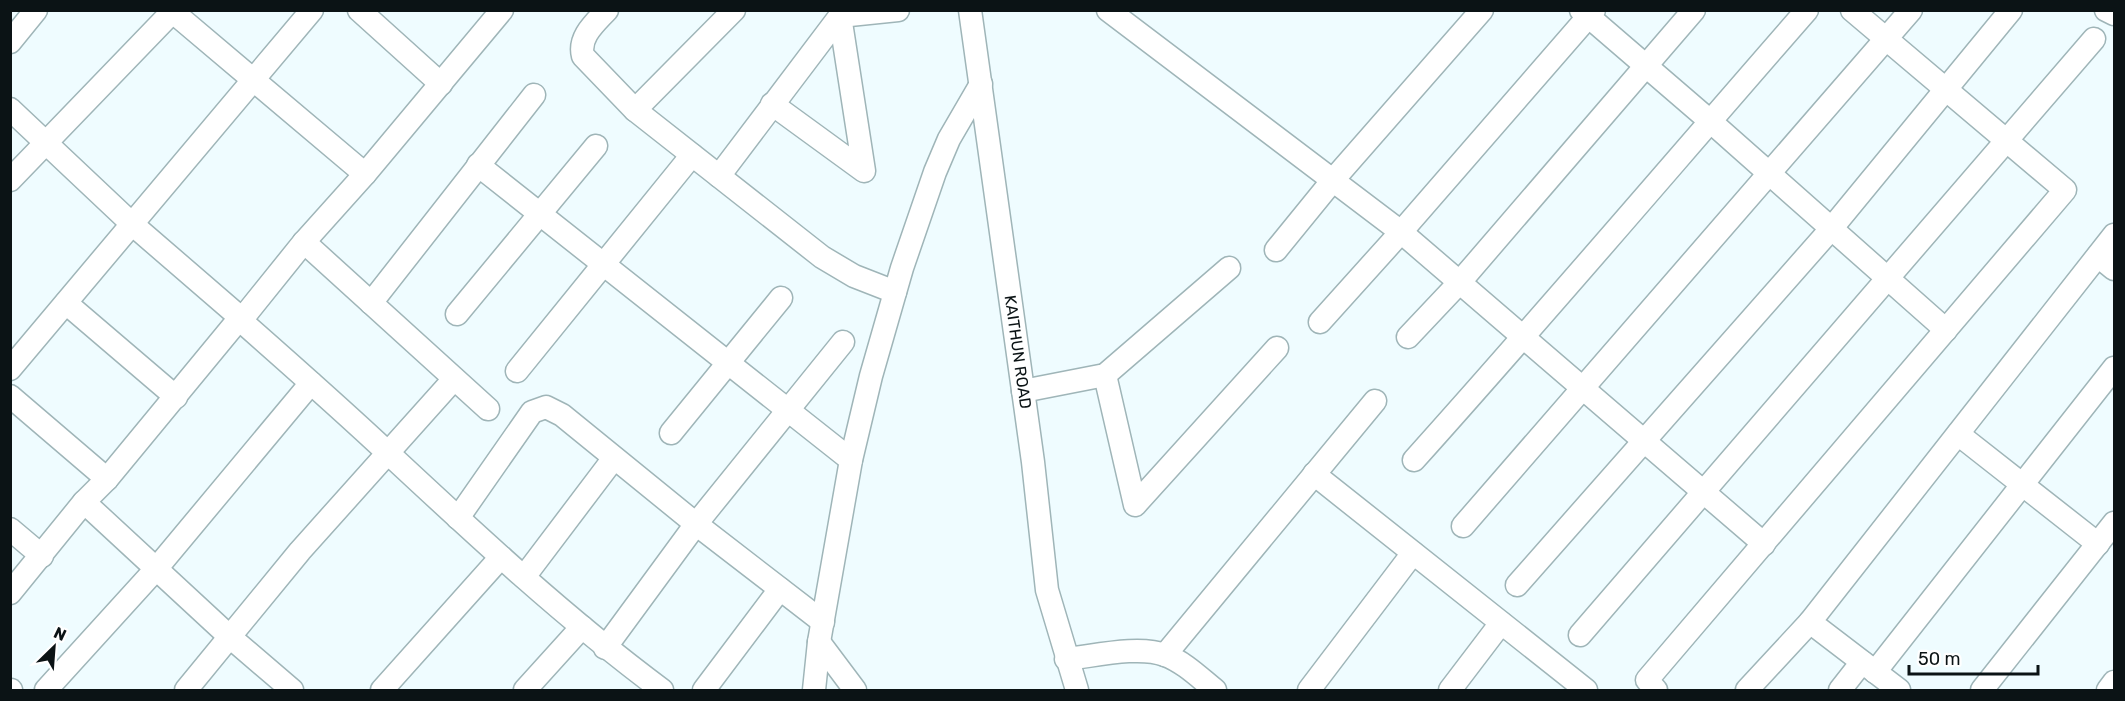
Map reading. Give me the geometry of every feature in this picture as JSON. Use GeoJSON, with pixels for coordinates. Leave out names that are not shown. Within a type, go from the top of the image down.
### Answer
{"type":"FeatureCollection","features":[{"type":"Feature","properties":{"kind":"street"},"geometry":{"type":"LineString","coordinates":[[10,42],[36,10]]}},
{"type":"Feature","properties":{"kind":"street"},"geometry":{"type":"LineString","coordinates":[[10,369],[312,10]]}},
{"type":"Feature","properties":{"kind":"street"},"geometry":{"type":"LineString","coordinates":[[359,10],[441,84]]}},
{"type":"Feature","properties":{"kind":"street"},"geometry":{"type":"LineString","coordinates":[[607,10],[586,34],[582,44],[583,56],[635,110],[822,256],[854,276],[894,292]]}},
{"type":"Feature","properties":{"kind":"street"},"geometry":{"type":"LineString","coordinates":[[635,110],[734,10]]}},
{"type":"Feature","properties":{"kind":"street"},"geometry":{"type":"LineString","coordinates":[[719,176],[840,16],[898,10]]}},
{"type":"Feature","properties":{"kind":"street","name":"KAITHUN ROAD"},"geometry":{"type":"LineString","coordinates":[[970,10],[1023,391],[1047,590],[1077,690]]}},
{"type":"Feature","properties":{"kind":"street"},"geometry":{"type":"LineString","coordinates":[[1108,10],[1401,232],[1764,544]]}},
{"type":"Feature","properties":{"kind":"street"},"geometry":{"type":"LineString","coordinates":[[1276,250],[1333,180],[1482,10]]}},
{"type":"Feature","properties":{"kind":"street"},"geometry":{"type":"LineString","coordinates":[[1408,337],[1459,283],[1694,10]]}},
{"type":"Feature","properties":{"kind":"street"},"geometry":{"type":"LineString","coordinates":[[1414,460],[1524,338],[1807,10]]}},
{"type":"Feature","properties":{"kind":"street"},"geometry":{"type":"LineString","coordinates":[[1656,690],[1647,680],[2065,190],[1852,10]]}},
{"type":"Feature","properties":{"kind":"street"},"geometry":{"type":"LineString","coordinates":[[1463,526],[1911,10]]}},
{"type":"Feature","properties":{"kind":"street"},"geometry":{"type":"LineString","coordinates":[[1517,585],[1831,229],[2011,10]]}},
{"type":"Feature","properties":{"kind":"street"},"geometry":{"type":"LineString","coordinates":[[2106,10],[2115,14]]}},
{"type":"Feature","properties":{"kind":"street"},"geometry":{"type":"LineString","coordinates":[[10,180],[174,11],[364,174]]}},
{"type":"Feature","properties":{"kind":"street"},"geometry":{"type":"LineString","coordinates":[[1320,322],[1401,232],[1588,13],[1946,330]]}},
{"type":"Feature","properties":{"kind":"street"},"geometry":{"type":"LineString","coordinates":[[10,593],[304,242],[441,84],[491,14]]}},
{"type":"Feature","properties":{"kind":"street"},"geometry":{"type":"LineString","coordinates":[[772,104],[864,171],[840,16]]}},
{"type":"Feature","properties":{"kind":"street"},"geometry":{"type":"LineString","coordinates":[[1580,634],[2094,39]]}},
{"type":"Feature","properties":{"kind":"street"},"geometry":{"type":"LineString","coordinates":[[813,690],[851,460],[894,292],[942,156],[962,113],[981,84]]}},
{"type":"Feature","properties":{"kind":"street"},"geometry":{"type":"LineString","coordinates":[[371,303],[534,95]]}},
{"type":"Feature","properties":{"kind":"street"},"geometry":{"type":"LineString","coordinates":[[10,109],[132,224],[388,452],[437,501],[605,648],[639,684],[662,690]]}},
{"type":"Feature","properties":{"kind":"street"},"geometry":{"type":"LineString","coordinates":[[457,314],[596,146]]}},
{"type":"Feature","properties":{"kind":"street"},"geometry":{"type":"LineString","coordinates":[[517,370],[692,154]]}},
{"type":"Feature","properties":{"kind":"street"},"geometry":{"type":"LineString","coordinates":[[478,165],[851,460]]}},
{"type":"Feature","properties":{"kind":"street"},"geometry":{"type":"LineString","coordinates":[[1747,690],[1810,622],[1958,434],[2106,262],[2115,235]]}},
{"type":"Feature","properties":{"kind":"street"},"geometry":{"type":"LineString","coordinates":[[304,242],[488,409]]}},
{"type":"Feature","properties":{"kind":"street"},"geometry":{"type":"LineString","coordinates":[[1023,391],[1105,375],[1229,268]]}},
{"type":"Feature","properties":{"kind":"street"},"geometry":{"type":"LineString","coordinates":[[671,433],[781,298]]}},
{"type":"Feature","properties":{"kind":"street"},"geometry":{"type":"LineString","coordinates":[[66,303],[176,397]]}},
{"type":"Feature","properties":{"kind":"street"},"geometry":{"type":"LineString","coordinates":[[605,648],[696,524],[843,342]]}},
{"type":"Feature","properties":{"kind":"street"},"geometry":{"type":"LineString","coordinates":[[1105,375],[1135,505],[1277,348]]}},
{"type":"Feature","properties":{"kind":"street"},"geometry":{"type":"LineString","coordinates":[[1840,690],[1869,667],[2023,485],[2115,368]]}},
{"type":"Feature","properties":{"kind":"street"},"geometry":{"type":"LineString","coordinates":[[186,690],[300,551],[454,379]]}},
{"type":"Feature","properties":{"kind":"street"},"geometry":{"type":"LineString","coordinates":[[46,690],[156,569],[311,383]]}},
{"type":"Feature","properties":{"kind":"street"},"geometry":{"type":"LineString","coordinates":[[10,396],[106,479]]}},
{"type":"Feature","properties":{"kind":"street"},"geometry":{"type":"LineString","coordinates":[[1165,655],[1375,401]]}},
{"type":"Feature","properties":{"kind":"street"},"geometry":{"type":"LineString","coordinates":[[458,518],[532,412],[546,407],[562,415],[780,589],[821,632],[855,690]]}},
{"type":"Feature","properties":{"kind":"street"},"geometry":{"type":"LineString","coordinates":[[1958,434],[2098,544]]}},
{"type":"Feature","properties":{"kind":"street"},"geometry":{"type":"LineString","coordinates":[[524,577],[614,458]]}},
{"type":"Feature","properties":{"kind":"street"},"geometry":{"type":"LineString","coordinates":[[1314,474],[1583,690]]}},
{"type":"Feature","properties":{"kind":"street"},"geometry":{"type":"LineString","coordinates":[[84,502],[230,637],[292,690]]}},
{"type":"Feature","properties":{"kind":"street"},"geometry":{"type":"LineString","coordinates":[[1982,690],[2115,524]]}},
{"type":"Feature","properties":{"kind":"street"},"geometry":{"type":"LineString","coordinates":[[10,529],[42,556]]}},
{"type":"Feature","properties":{"kind":"street"},"geometry":{"type":"LineString","coordinates":[[1309,690],[1413,553]]}},
{"type":"Feature","properties":{"kind":"street"},"geometry":{"type":"LineString","coordinates":[[381,690],[501,557]]}},
{"type":"Feature","properties":{"kind":"street"},"geometry":{"type":"LineString","coordinates":[[704,690],[780,589]]}},
{"type":"Feature","properties":{"kind":"street"},"geometry":{"type":"LineString","coordinates":[[1810,622],[1899,690]]}},
{"type":"Feature","properties":{"kind":"street"},"geometry":{"type":"LineString","coordinates":[[1450,690],[1501,623]]}},
{"type":"Feature","properties":{"kind":"street"},"geometry":{"type":"LineString","coordinates":[[525,690],[582,627]]}},
{"type":"Feature","properties":{"kind":"street"},"geometry":{"type":"LineString","coordinates":[[1066,659],[1137,651],[1165,655],[1184,665],[1215,690]]}},
{"type":"Feature","properties":{"kind":"street"},"geometry":{"type":"LineString","coordinates":[[2108,690],[2115,682]]}}]}
